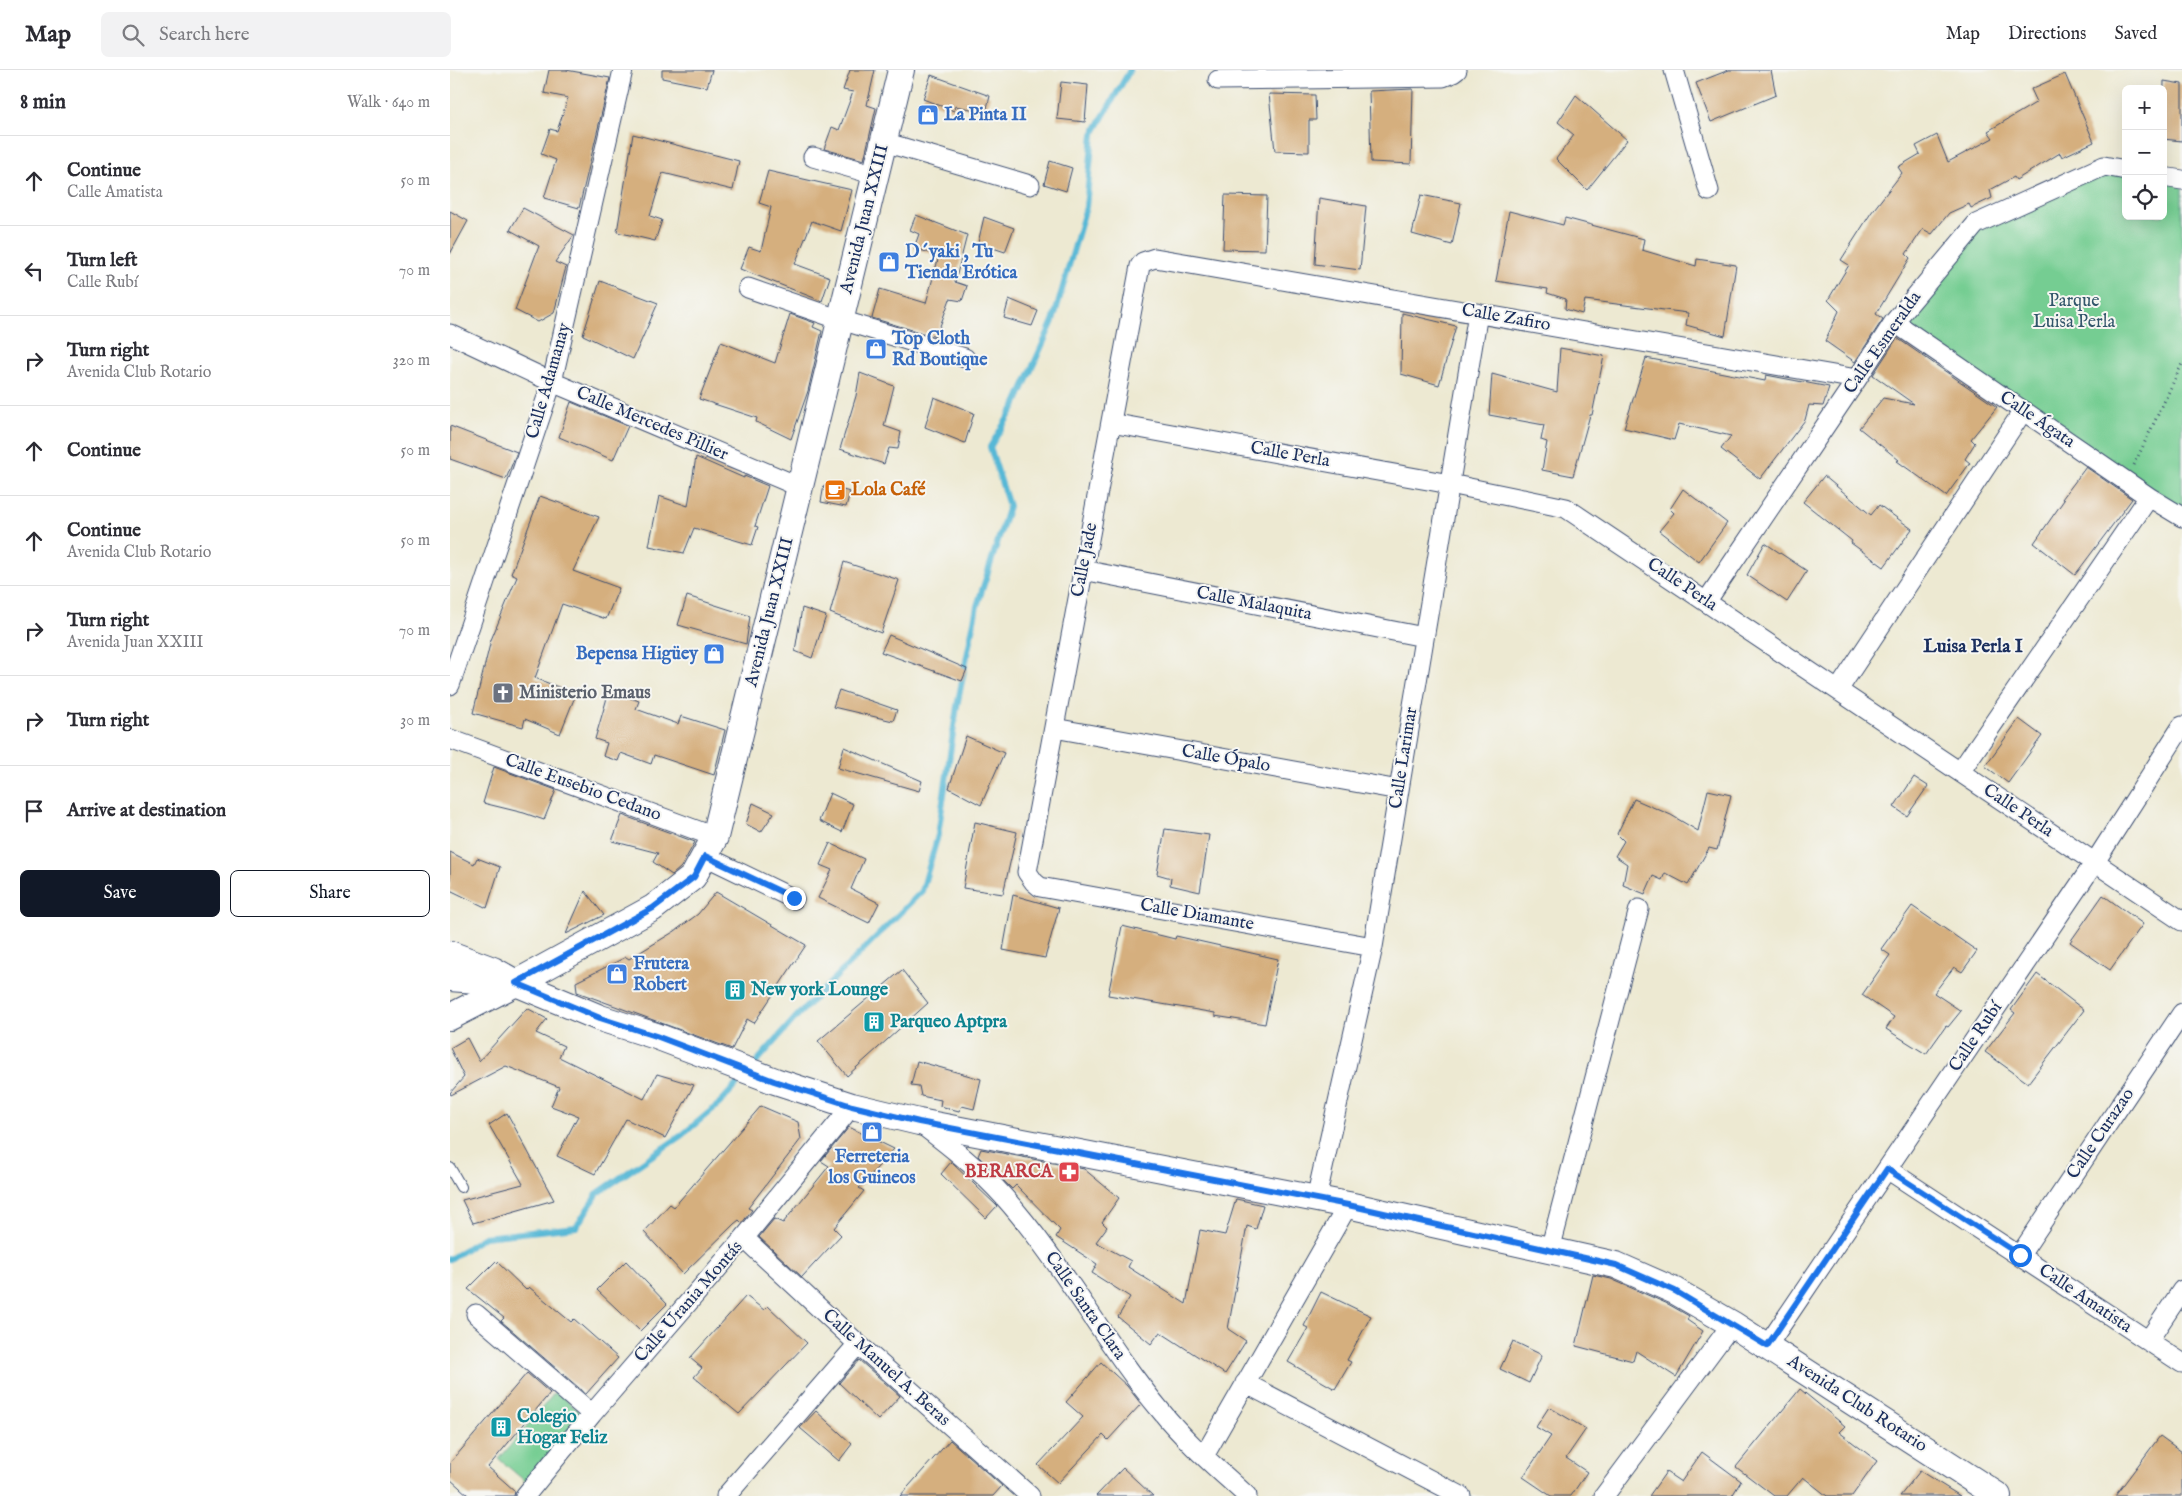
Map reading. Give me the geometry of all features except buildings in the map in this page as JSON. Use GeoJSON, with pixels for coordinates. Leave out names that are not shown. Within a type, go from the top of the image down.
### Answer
{"type":"FeatureCollection","features":[{"type":"Feature","properties":{"kind":"main road","name":"Avenida Juan XXIII"},"geometry":{"type":"LineString","coordinates":[[450,1017],[653,908],[694,877],[710,847],[901,70]]}},
{"type":"Feature","properties":{"kind":"main road"},"geometry":{"type":"LineString","coordinates":[[450,954],[493,970],[516,983]]}},
{"type":"Feature","properties":{"kind":"main road"},"geometry":{"type":"LineString","coordinates":[[450,978],[516,983]]}},
{"type":"Feature","properties":{"kind":"main road","name":"Avenida Club Rotario"},"geometry":{"type":"LineString","coordinates":[[516,983],[600,1018],[656,1036],[774,1081],[852,1106],[919,1122],[1348,1205],[1616,1265],[1675,1291],[1732,1324],[1998,1496]]}},
{"type":"Feature","properties":{"kind":"street","name":"Calle Adamanay"},"geometry":{"type":"LineString","coordinates":[[450,685],[552,382],[623,70]]}},
{"type":"Feature","properties":{"kind":"street"},"geometry":{"type":"LineString","coordinates":[[1218,80],[1443,76],[1454,73],[1457,70]]}},
{"type":"Feature","properties":{"kind":"street"},"geometry":{"type":"LineString","coordinates":[[1674,70],[1709,191]]}},
{"type":"Feature","properties":{"kind":"street"},"geometry":{"type":"LineString","coordinates":[[884,142],[1030,185]]}},
{"type":"Feature","properties":{"kind":"street"},"geometry":{"type":"LineString","coordinates":[[813,157],[876,174]]}},
{"type":"Feature","properties":{"kind":"street","name":"Calle Esmeralda"},"geometry":{"type":"LineString","coordinates":[[1706,602],[1894,322],[1976,224],[2104,166],[2122,169]]}},
{"type":"Feature","properties":{"kind":"street"},"geometry":{"type":"LineString","coordinates":[[2167,178],[2182,180]]}},
{"type":"Feature","properties":{"kind":"street","name":"Calle Zafiro"},"geometry":{"type":"LineString","coordinates":[[1155,258],[1857,379]]}},
{"type":"Feature","properties":{"kind":"street","name":"Calle Jade"},"geometry":{"type":"LineString","coordinates":[[1027,872],[1138,272],[1143,262],[1155,258]]}},
{"type":"Feature","properties":{"kind":"street"},"geometry":{"type":"LineString","coordinates":[[748,288],[841,320],[965,358]]}},
{"type":"Feature","properties":{"kind":"street","name":"Calle Larimar"},"geometry":{"type":"LineString","coordinates":[[1316,1200],[1373,947],[1478,313]]}},
{"type":"Feature","properties":{"kind":"street","name":"Calle Ágata"},"geometry":{"type":"LineString","coordinates":[[1894,322],[2149,497],[2182,517]]}},
{"type":"Feature","properties":{"kind":"street","name":"Calle Mercedes Pillier"},"geometry":{"type":"LineString","coordinates":[[450,334],[552,382],[800,487]]}},
{"type":"Feature","properties":{"kind":"street"},"geometry":{"type":"LineString","coordinates":[[1838,690],[2023,411]]}},
{"type":"Feature","properties":{"kind":"street","name":"Calle Perla"},"geometry":{"type":"LineString","coordinates":[[1111,423],[1450,484],[1566,508],[2182,921]]}},
{"type":"Feature","properties":{"kind":"street"},"geometry":{"type":"LineString","coordinates":[[1960,772],[2149,497]]}},
{"type":"Feature","properties":{"kind":"street","name":"Calle Malaquita"},"geometry":{"type":"LineString","coordinates":[[1083,570],[1424,637]]}},
{"type":"Feature","properties":{"kind":"street","name":"Calle Rubí"},"geometry":{"type":"LineString","coordinates":[[1767,1346],[2095,862],[2182,726]]}},
{"type":"Feature","properties":{"kind":"street","name":"Calle Ópalo"},"geometry":{"type":"LineString","coordinates":[[1054,728],[1399,790]]}},
{"type":"Feature","properties":{"kind":"street","name":"Calle Eusebio Cedano"},"geometry":{"type":"LineString","coordinates":[[450,739],[710,847],[794,898]]}},
{"type":"Feature","properties":{"kind":"street","name":"Calle Diamante"},"geometry":{"type":"LineString","coordinates":[[1027,872],[1040,887],[1373,947]]}},
{"type":"Feature","properties":{"kind":"street"},"geometry":{"type":"LineString","coordinates":[[1550,1250],[1639,909]]}},
{"type":"Feature","properties":{"kind":"street","name":"Calle Curazao"},"geometry":{"type":"LineString","coordinates":[[2020,1255],[2182,1013]]}},
{"type":"Feature","properties":{"kind":"street","name":"Calle Urania Montás"},"geometry":{"type":"LineString","coordinates":[[525,1496],[592,1414],[744,1238],[852,1106]]}},
{"type":"Feature","properties":{"kind":"street","name":"Calle Santa Clara"},"geometry":{"type":"LineString","coordinates":[[919,1122],[969,1161],[1005,1197],[1053,1258],[1138,1381],[1162,1412],[1204,1456],[1247,1496]]}},
{"type":"Feature","properties":{"kind":"street","name":"Calle Amatista"},"geometry":{"type":"LineString","coordinates":[[1887,1169],[2182,1363]]}},
{"type":"Feature","properties":{"kind":"street"},"geometry":{"type":"LineString","coordinates":[[1204,1456],[1348,1205]]}},
{"type":"Feature","properties":{"kind":"street","name":"Calle Manuel A. Beras"},"geometry":{"type":"LineString","coordinates":[[744,1238],[1022,1493]]}},
{"type":"Feature","properties":{"kind":"street"},"geometry":{"type":"LineString","coordinates":[[2148,1341],[2182,1290]]}},
{"type":"Feature","properties":{"kind":"street"},"geometry":{"type":"LineString","coordinates":[[476,1314],[592,1414]]}},
{"type":"Feature","properties":{"kind":"street"},"geometry":{"type":"LineString","coordinates":[[1604,1496],[1732,1324]]}},
{"type":"Feature","properties":{"kind":"street"},"geometry":{"type":"LineString","coordinates":[[726,1496],[858,1344]]}},
{"type":"Feature","properties":{"kind":"street"},"geometry":{"type":"LineString","coordinates":[[1245,1383],[1461,1496]]}},
{"type":"Feature","properties":{"kind":"lane"},"geometry":{"type":"LineString","coordinates":[[450,1168],[461,1187]]}},
{"type":"Feature","properties":{"kind":"path"},"geometry":{"type":"LineString","coordinates":[[2126,481],[2182,364]]}},
{"type":"Feature","properties":{"kind":"green space","name":"Parque Luisa Perla"},"geometry":{"type":"Polygon","coordinates":[[[2104,166],[2122,169],[2122,220],[2167,220],[2167,178],[2182,180],[2182,513],[1894,322],[1976,224],[2104,166]]]}},
{"type":"Feature","properties":{"kind":"green space"},"geometry":{"type":"Polygon","coordinates":[[[556,1391],[583,1415],[526,1482],[499,1459],[556,1391]]]}},
{"type":"Feature","properties":{"kind":"waterway"},"geometry":{"type":"LineString","coordinates":[[752,1067],[797,1016],[922,891],[938,835],[957,706],[977,606],[1009,506],[990,447],[1015,406],[1053,321],[1086,207],[1093,134],[1130,70]]}},
{"type":"Feature","properties":{"kind":"waterway"},"geometry":{"type":"LineString","coordinates":[[450,1259],[484,1237],[576,1227],[598,1193],[682,1135],[719,1104],[744,1076]]}},
{"type":"Feature","properties":{"kind":"place","name":"La Pinta II"},"geometry":{"type":"Point","coordinates":[928,115]}},
{"type":"Feature","properties":{"kind":"place","name":"D´yaki , Tu Tienda Erótica"},"geometry":{"type":"Point","coordinates":[889,262]}},
{"type":"Feature","properties":{"kind":"place","name":"Top Cloth Rd Boutique"},"geometry":{"type":"Point","coordinates":[876,349]}},
{"type":"Feature","properties":{"kind":"place","name":"Lola Café"},"geometry":{"type":"Point","coordinates":[835,490]}},
{"type":"Feature","properties":{"kind":"place","name":"Bepensa Higüey"},"geometry":{"type":"Point","coordinates":[714,654]}},
{"type":"Feature","properties":{"kind":"place","name":"Ministerio Emaus"},"geometry":{"type":"Point","coordinates":[503,693]}},
{"type":"Feature","properties":{"kind":"place","name":"Frutera Robert"},"geometry":{"type":"Point","coordinates":[617,974]}},
{"type":"Feature","properties":{"kind":"place","name":"New york Lounge"},"geometry":{"type":"Point","coordinates":[735,990]}},
{"type":"Feature","properties":{"kind":"place","name":"Parqueo Aptpra"},"geometry":{"type":"Point","coordinates":[874,1022]}},
{"type":"Feature","properties":{"kind":"place","name":"Ferreteria los Guineos"},"geometry":{"type":"Point","coordinates":[872,1132]}},
{"type":"Feature","properties":{"kind":"place","name":"BERARCA"},"geometry":{"type":"Point","coordinates":[1069,1172]}},
{"type":"Feature","properties":{"kind":"place","name":"Colegio Hogar Feliz"},"geometry":{"type":"Point","coordinates":[501,1427]}},
{"type":"Feature","properties":{"kind":"district","name":"Luisa Perla I"},"geometry":{"type":"Point","coordinates":[1973,647]}},
{"type":"Feature","properties":{"kind":"route"},"geometry":{"type":"LineString","coordinates":[[794,898],[705,856],[694,877],[653,908],[516,983],[600,1018],[656,1036],[774,1081],[852,1106],[919,1122],[1348,1205],[1616,1265],[1675,1291],[1767,1346],[1887,1169],[2020,1255]]}}]}
